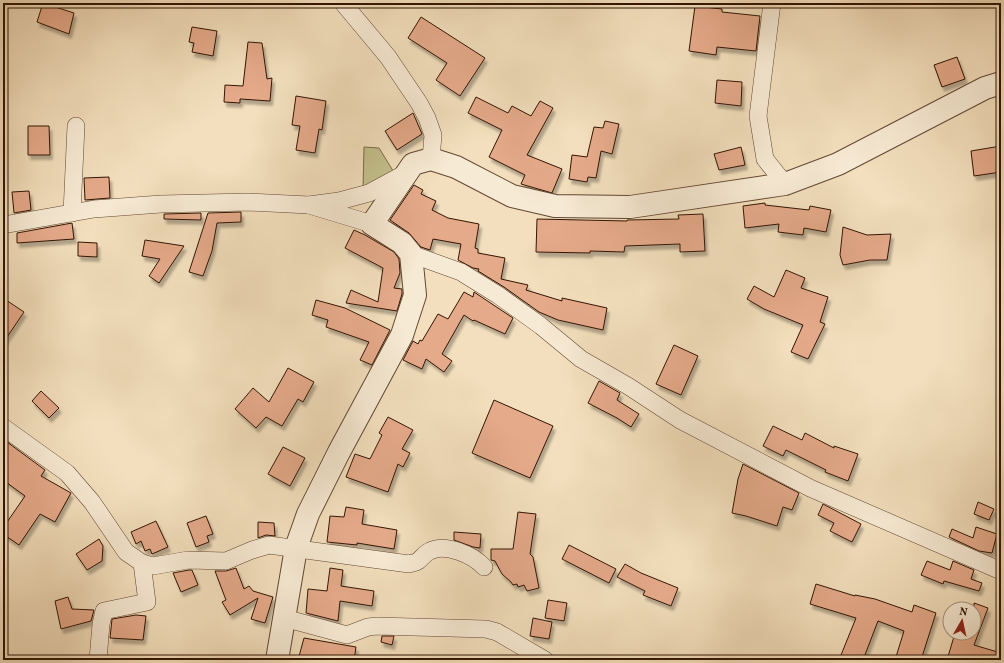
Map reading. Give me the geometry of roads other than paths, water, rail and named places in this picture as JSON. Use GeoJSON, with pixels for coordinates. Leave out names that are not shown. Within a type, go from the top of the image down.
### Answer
{"type":"FeatureCollection","features":[{"type":"Feature","properties":{"kind":"street"},"geometry":{"type":"LineString","coordinates":[[343,3],[388,57],[419,103],[427,118],[433,135],[431,159]]}},
{"type":"Feature","properties":{"kind":"street"},"geometry":{"type":"LineString","coordinates":[[772,3],[758,116],[765,159],[785,184]]}},
{"type":"Feature","properties":{"kind":"street"},"geometry":{"type":"LineString","coordinates":[[372,224],[413,164],[431,159],[456,167],[512,196],[555,206],[630,207],[785,184],[838,164],[986,88],[1001,83]]}},
{"type":"Feature","properties":{"kind":"street"},"geometry":{"type":"LineString","coordinates":[[72,213],[76,126]]}},
{"type":"Feature","properties":{"kind":"street"},"geometry":{"type":"LineString","coordinates":[[3,225],[94,209],[162,204],[248,202],[309,205],[339,201],[369,194],[408,171]]}},
{"type":"Feature","properties":{"kind":"street"},"geometry":{"type":"LineString","coordinates":[[309,205],[372,224],[402,243],[411,254],[461,272],[498,294],[541,326],[580,359],[628,386],[680,420],[810,488],[1001,572]]}},
{"type":"Feature","properties":{"kind":"street"},"geometry":{"type":"LineString","coordinates":[[277,660],[296,548],[308,514],[339,452],[402,335],[415,295],[411,254]]}},
{"type":"Feature","properties":{"kind":"street"},"geometry":{"type":"LineString","coordinates":[[3,427],[67,473],[92,502],[126,552],[142,563],[153,566],[188,560],[226,561],[252,550],[269,545],[409,564],[418,561],[428,551],[445,549],[462,552],[471,556],[479,560],[484,567]]}},
{"type":"Feature","properties":{"kind":"street"},"geometry":{"type":"LineString","coordinates":[[98,660],[101,624],[104,611],[147,602],[142,563]]}},
{"type":"Feature","properties":{"kind":"street"},"geometry":{"type":"LineString","coordinates":[[284,618],[347,635],[372,626],[486,629],[497,632],[545,660]]}}]}
